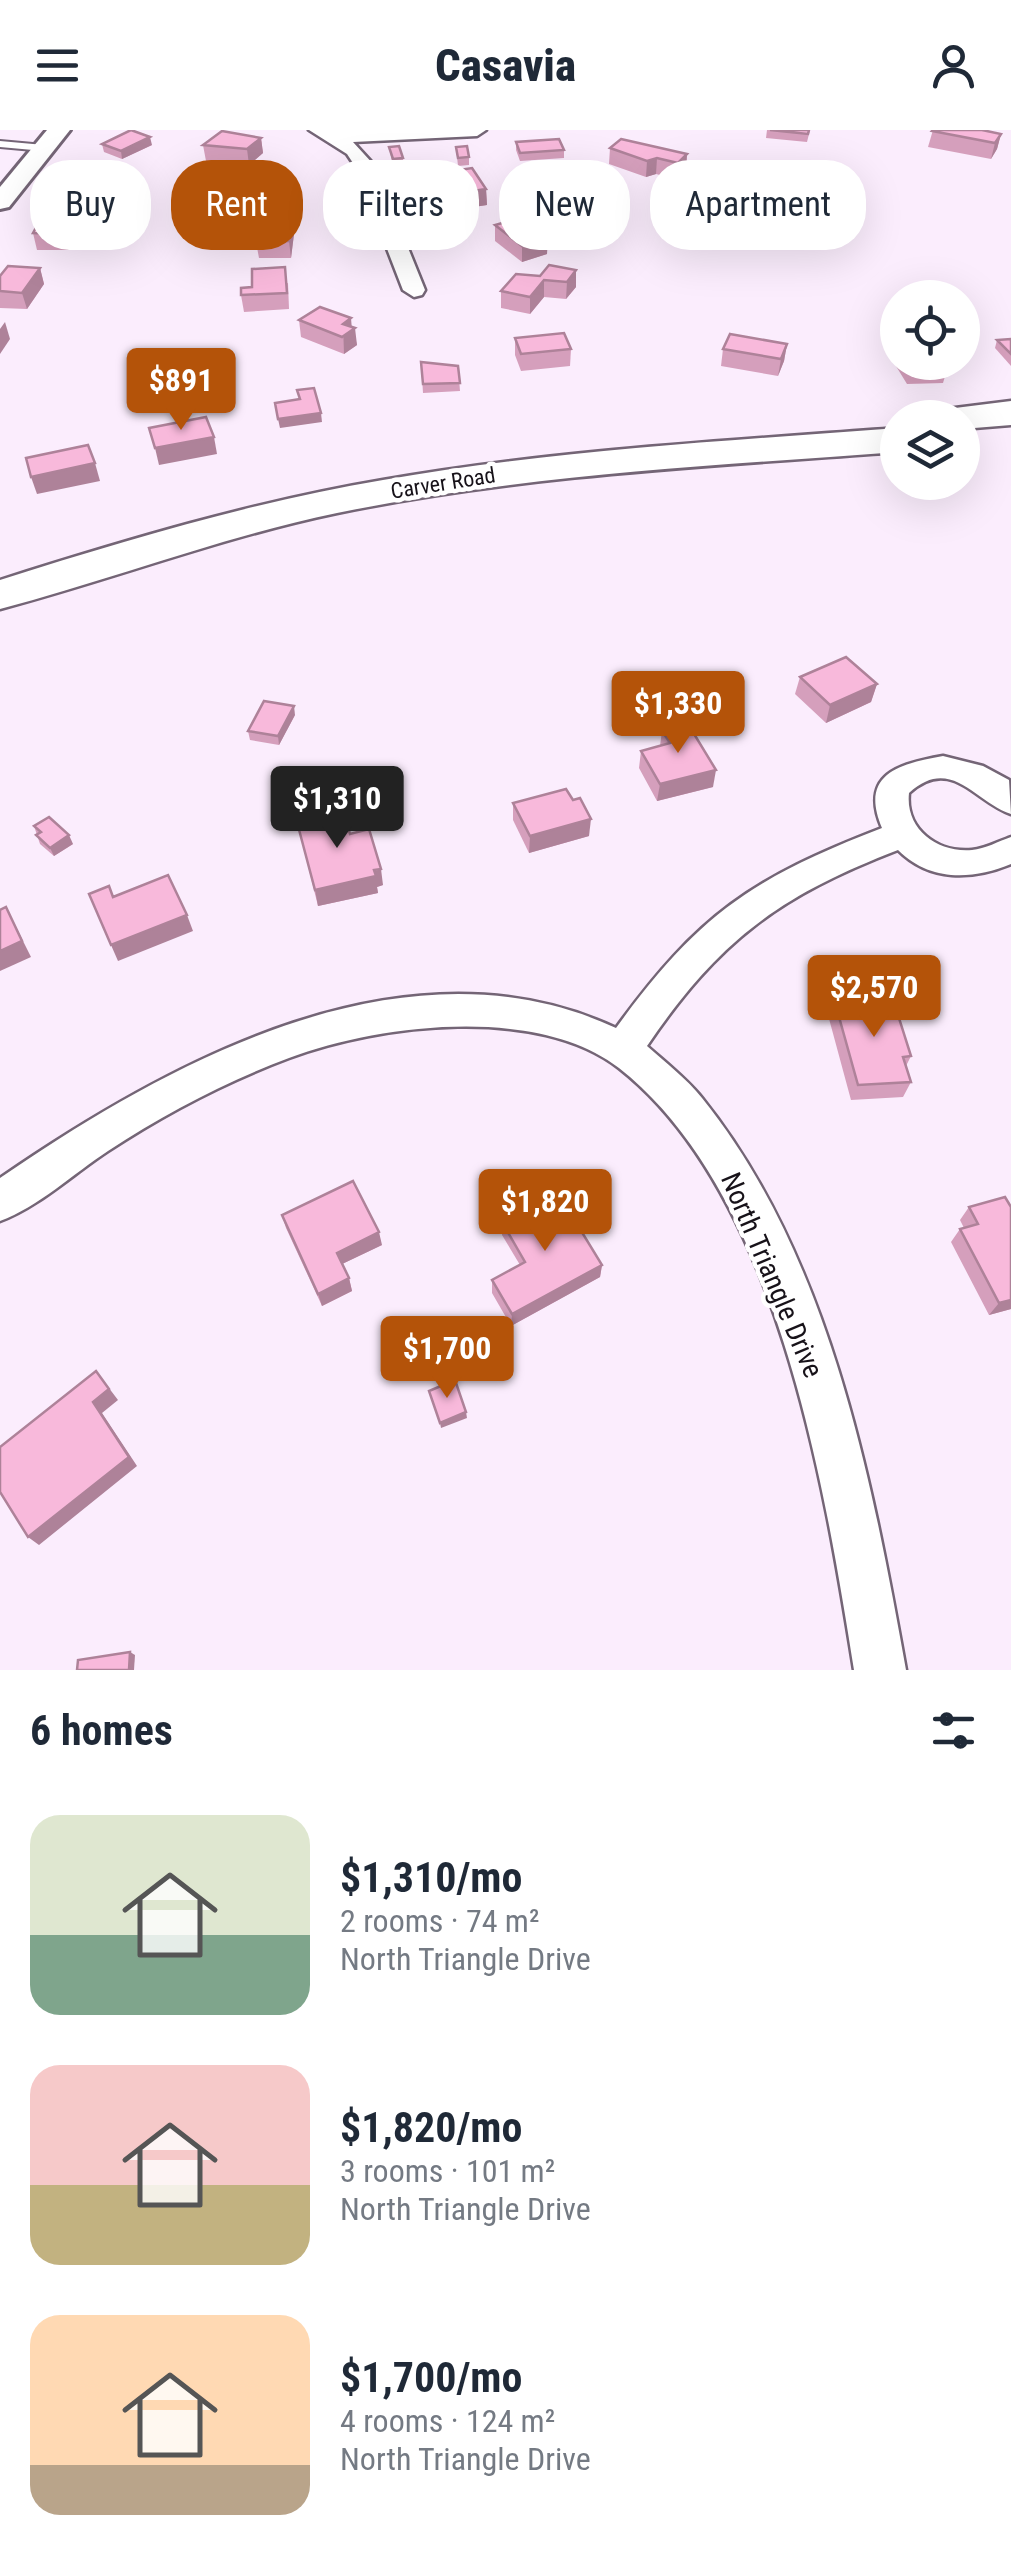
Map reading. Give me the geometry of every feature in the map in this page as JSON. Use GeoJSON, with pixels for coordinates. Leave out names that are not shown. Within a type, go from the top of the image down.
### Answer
{"type":"FeatureCollection","features":[{"type":"Feature","properties":{"kind":"highway"},"geometry":{"type":"LineString","coordinates":[[980,415],[1011,412]]}},
{"type":"Feature","properties":{"kind":"highway","name":"Carver Road"},"geometry":{"type":"LineString","coordinates":[[0,560],[296,488],[426,464],[585,444],[880,423]]}},
{"type":"Feature","properties":{"kind":"highway"},"geometry":{"type":"LineString","coordinates":[[980,434],[1011,431]]}},
{"type":"Feature","properties":{"kind":"highway","name":"Carver Road"},"geometry":{"type":"LineString","coordinates":[[0,595],[236,524],[381,493],[615,461],[880,441]]}},
{"type":"Feature","properties":{"kind":"street"},"geometry":{"type":"LineString","coordinates":[[325,134],[478,130]]}},
{"type":"Feature","properties":{"kind":"street"},"geometry":{"type":"LineString","coordinates":[[325,134],[354,150],[365,166],[414,290]]}},
{"type":"Feature","properties":{"kind":"street"},"geometry":{"type":"LineString","coordinates":[[0,202],[51,139]]}},
{"type":"Feature","properties":{"kind":"street"},"geometry":{"type":"LineString","coordinates":[[1011,802],[986,780],[965,772],[923,770],[905,777],[894,788],[890,819],[915,848],[956,864],[997,860],[1011,850]]}},
{"type":"Feature","properties":{"kind":"street"},"geometry":{"type":"LineString","coordinates":[[622,1050],[693,954],[773,893],[838,858],[900,835]]}},
{"type":"Feature","properties":{"kind":"street","name":"North Triangle Drive"},"geometry":{"type":"LineString","coordinates":[[0,1202],[106,1132],[233,1061],[347,1022],[400,1014],[504,1013],[556,1021],[604,1038],[691,1114],[727,1166],[778,1274],[832,1428],[851,1505],[880,1670]]}},
{"type":"Feature","properties":{"kind":"lane"},"geometry":{"type":"LineString","coordinates":[[0,144],[51,139]]}},
{"type":"Feature","properties":{"kind":"building"},"geometry":{"type":"Polygon","coordinates":[[[131,130],[150,137],[121,151],[102,144],[131,130]]]}},
{"type":"Feature","properties":{"kind":"building"},"geometry":{"type":"Polygon","coordinates":[[[770,130],[809,130],[808,134],[770,130]]]}},
{"type":"Feature","properties":{"kind":"building"},"geometry":{"type":"Polygon","coordinates":[[[933,130],[982,130],[1001,134],[995,143],[933,130]]]}},
{"type":"Feature","properties":{"kind":"building"},"geometry":{"type":"Polygon","coordinates":[[[222,131],[261,138],[247,149],[203,145],[222,131]]]}},
{"type":"Feature","properties":{"kind":"building"},"geometry":{"type":"Polygon","coordinates":[[[559,139],[564,150],[520,153],[516,142],[559,139]]]}},
{"type":"Feature","properties":{"kind":"building"},"geometry":{"type":"Polygon","coordinates":[[[621,139],[687,154],[681,160],[647,161],[610,148],[621,139]]]}},
{"type":"Feature","properties":{"kind":"building"},"geometry":{"type":"Polygon","coordinates":[[[399,146],[403,158],[393,159],[389,147],[399,146]]]}},
{"type":"Feature","properties":{"kind":"building"},"geometry":{"type":"Polygon","coordinates":[[[467,146],[469,157],[458,158],[456,147],[467,146]]]}},
{"type":"Feature","properties":{"kind":"building"},"geometry":{"type":"Polygon","coordinates":[[[549,265],[576,270],[567,282],[544,280],[530,297],[501,291],[516,274],[540,276],[549,265]]]}},
{"type":"Feature","properties":{"kind":"building"},"geometry":{"type":"Polygon","coordinates":[[[8,266],[40,268],[22,293],[0,291],[0,276],[8,266]]]}},
{"type":"Feature","properties":{"kind":"building"},"geometry":{"type":"Polygon","coordinates":[[[285,267],[287,293],[241,295],[241,288],[252,287],[252,269],[285,267]]]}},
{"type":"Feature","properties":{"kind":"building"},"geometry":{"type":"Polygon","coordinates":[[[320,307],[351,318],[343,324],[355,328],[342,337],[299,320],[320,307]]]}},
{"type":"Feature","properties":{"kind":"building"},"geometry":{"type":"Polygon","coordinates":[[[564,333],[571,349],[521,354],[515,338],[564,333]]]}},
{"type":"Feature","properties":{"kind":"building"},"geometry":{"type":"Polygon","coordinates":[[[730,334],[787,344],[781,359],[723,349],[730,334]]]}},
{"type":"Feature","properties":{"kind":"building"},"geometry":{"type":"Polygon","coordinates":[[[1011,339],[1011,354],[997,340],[1011,339]]]}},
{"type":"Feature","properties":{"kind":"building"},"geometry":{"type":"Polygon","coordinates":[[[421,362],[458,366],[460,383],[423,384],[421,362]]]}},
{"type":"Feature","properties":{"kind":"building"},"geometry":{"type":"Polygon","coordinates":[[[314,388],[321,413],[278,419],[275,403],[300,399],[297,390],[314,388]]]}},
{"type":"Feature","properties":{"kind":"building"},"geometry":{"type":"Polygon","coordinates":[[[206,417],[214,437],[155,448],[149,428],[206,417]]]}},
{"type":"Feature","properties":{"kind":"building"},"geometry":{"type":"Polygon","coordinates":[[[88,445],[95,463],[31,477],[26,458],[88,445]]]}},
{"type":"Feature","properties":{"kind":"building"},"geometry":{"type":"Polygon","coordinates":[[[846,657],[877,684],[830,705],[800,677],[846,657]]]}},
{"type":"Feature","properties":{"kind":"building"},"geometry":{"type":"Polygon","coordinates":[[[264,701],[294,706],[278,736],[248,731],[264,701]]]}},
{"type":"Feature","properties":{"kind":"building"},"geometry":{"type":"Polygon","coordinates":[[[688,724],[716,770],[660,784],[641,751],[670,743],[662,731],[668,730],[665,726],[688,724]]]}},
{"type":"Feature","properties":{"kind":"building"},"geometry":{"type":"Polygon","coordinates":[[[566,789],[573,800],[580,798],[591,819],[530,836],[513,803],[566,789]]]}},
{"type":"Feature","properties":{"kind":"building"},"geometry":{"type":"Polygon","coordinates":[[[344,812],[350,834],[369,829],[381,869],[374,870],[376,876],[315,890],[297,822],[344,812]]]}},
{"type":"Feature","properties":{"kind":"building"},"geometry":{"type":"Polygon","coordinates":[[[49,817],[69,835],[50,848],[36,835],[41,832],[34,826],[49,817]]]}},
{"type":"Feature","properties":{"kind":"building"},"geometry":{"type":"Polygon","coordinates":[[[168,875],[187,915],[111,945],[89,894],[109,886],[113,897],[168,875]]]}},
{"type":"Feature","properties":{"kind":"building"},"geometry":{"type":"Polygon","coordinates":[[[6,907],[22,941],[0,951],[0,910],[6,907]]]}},
{"type":"Feature","properties":{"kind":"building"},"geometry":{"type":"Polygon","coordinates":[[[892,996],[911,1056],[903,1057],[911,1082],[858,1085],[834,999],[892,996]]]}},
{"type":"Feature","properties":{"kind":"building"},"geometry":{"type":"Polygon","coordinates":[[[353,1181],[379,1232],[337,1253],[349,1278],[318,1294],[282,1215],[353,1181]]]}},
{"type":"Feature","properties":{"kind":"building"},"geometry":{"type":"Polygon","coordinates":[[[558,1193],[602,1265],[512,1314],[492,1280],[525,1262],[502,1222],[558,1193]]]}},
{"type":"Feature","properties":{"kind":"building"},"geometry":{"type":"Polygon","coordinates":[[[1005,1197],[1011,1207],[1011,1300],[999,1303],[960,1229],[978,1224],[969,1207],[1005,1197]]]}},
{"type":"Feature","properties":{"kind":"building"},"geometry":{"type":"Polygon","coordinates":[[[96,1371],[109,1389],[93,1402],[129,1457],[28,1537],[0,1492],[0,1447],[96,1371]]]}},
{"type":"Feature","properties":{"kind":"building"},"geometry":{"type":"Polygon","coordinates":[[[455,1380],[466,1412],[440,1423],[429,1391],[455,1380]]]}},
{"type":"Feature","properties":{"kind":"building"},"geometry":{"type":"Polygon","coordinates":[[[130,1652],[129,1670],[77,1670],[78,1660],[130,1652]]]}}]}
